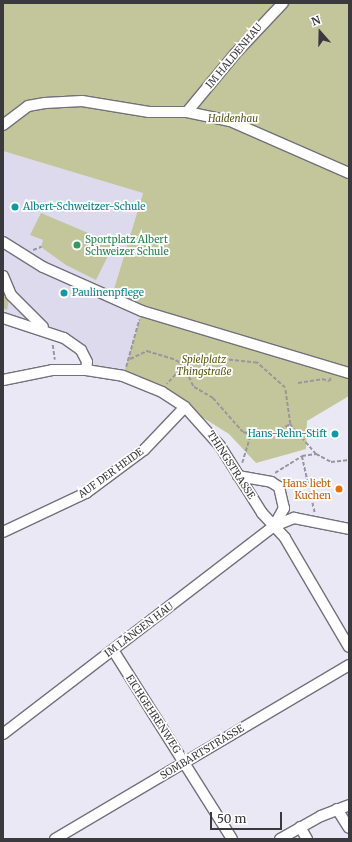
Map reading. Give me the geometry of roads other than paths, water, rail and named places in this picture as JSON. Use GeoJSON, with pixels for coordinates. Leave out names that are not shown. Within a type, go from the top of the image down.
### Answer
{"type":"FeatureCollection","features":[{"type":"Feature","properties":{"kind":"street","name":"IM HALDENHAU"},"geometry":{"type":"LineString","coordinates":[[187,112],[235,54],[283,3]]}},
{"type":"Feature","properties":{"kind":"street"},"geometry":{"type":"LineString","coordinates":[[3,125],[28,106],[45,103],[90,102],[149,112],[187,112],[230,121],[349,173]]}},
{"type":"Feature","properties":{"kind":"street"},"geometry":{"type":"LineString","coordinates":[[3,242],[43,267],[142,311],[345,372]]}},
{"type":"Feature","properties":{"kind":"street"},"geometry":{"type":"LineString","coordinates":[[3,276],[11,295],[48,331]]}},
{"type":"Feature","properties":{"kind":"street"},"geometry":{"type":"LineString","coordinates":[[3,318],[48,331],[81,350],[87,362],[86,370]]}},
{"type":"Feature","properties":{"kind":"street","name":"THINGSTRASSE"},"geometry":{"type":"LineString","coordinates":[[3,380],[52,370],[86,370],[122,376],[162,392],[185,407],[220,446],[238,476],[274,526],[349,647]]}},
{"type":"Feature","properties":{"kind":"street","name":"AUF DER HEIDE"},"geometry":{"type":"LineString","coordinates":[[3,532],[86,493],[144,450],[185,407]]}},
{"type":"Feature","properties":{"kind":"street"},"geometry":{"type":"LineString","coordinates":[[238,476],[272,482],[278,488],[284,508],[274,526]]}},
{"type":"Feature","properties":{"kind":"street"},"geometry":{"type":"LineString","coordinates":[[274,526],[294,518],[313,520],[349,529]]}},
{"type":"Feature","properties":{"kind":"street","name":"IM LANGEN HAU"},"geometry":{"type":"LineString","coordinates":[[3,734],[274,526]]}},
{"type":"Feature","properties":{"kind":"street","name":"EICHGEHRENWEG"},"geometry":{"type":"LineString","coordinates":[[113,650],[232,839]]}},
{"type":"Feature","properties":{"kind":"street","name":"SOMBARTSTRASSE"},"geometry":{"type":"LineString","coordinates":[[55,839],[349,665]]}},
{"type":"Feature","properties":{"kind":"street"},"geometry":{"type":"LineString","coordinates":[[280,839],[300,827],[337,809],[349,805]]}},
{"type":"Feature","properties":{"kind":"street"},"geometry":{"type":"LineString","coordinates":[[337,809],[349,828]]}},
{"type":"Feature","properties":{"kind":"street"},"geometry":{"type":"LineString","coordinates":[[300,827],[307,839]]}},
{"type":"Feature","properties":{"kind":"place","name":"Albert-Schweitzer-Schule"},"geometry":{"type":"Point","coordinates":[15,207]}},
{"type":"Feature","properties":{"kind":"place","name":"Sportplatz Albert Schweizer Schule"},"geometry":{"type":"Point","coordinates":[77,245]}},
{"type":"Feature","properties":{"kind":"place","name":"Paulinenpflege"},"geometry":{"type":"Point","coordinates":[64,293]}},
{"type":"Feature","properties":{"kind":"place","name":"Hans-Rehn-Stift"},"geometry":{"type":"Point","coordinates":[335,434]}},
{"type":"Feature","properties":{"kind":"place","name":"Hans liebt Kuchen"},"geometry":{"type":"Point","coordinates":[339,489]}},
{"type":"Feature","properties":{"kind":"park label","name":"Haldenhau"},"geometry":{"type":"Point","coordinates":[233,119]}},
{"type":"Feature","properties":{"kind":"park label","name":"Spielplatz Thingstraße"},"geometry":{"type":"Point","coordinates":[204,364]}}]}
